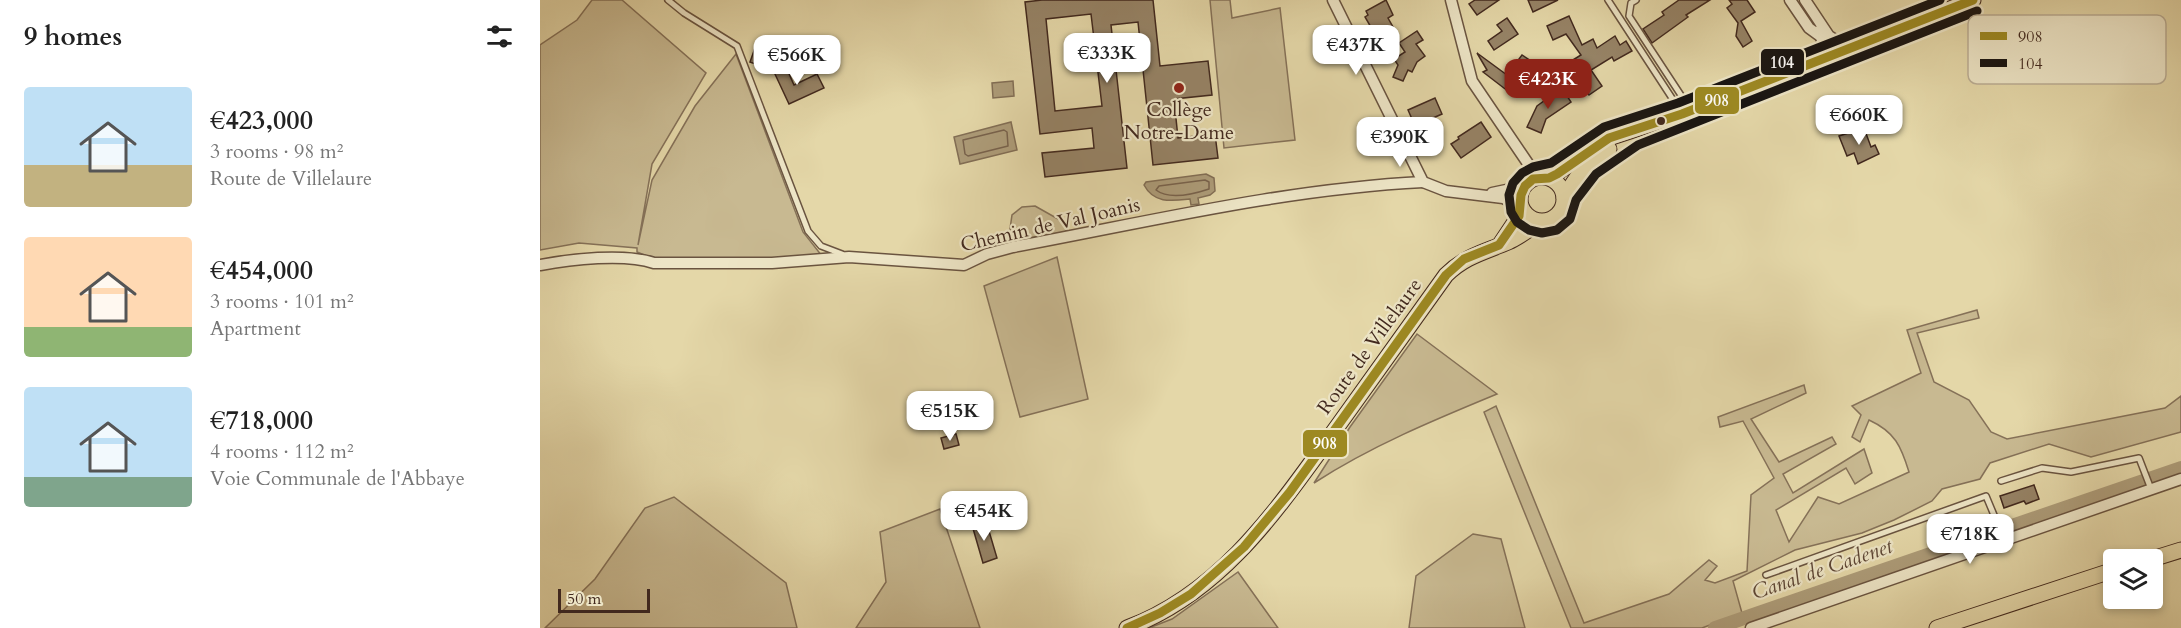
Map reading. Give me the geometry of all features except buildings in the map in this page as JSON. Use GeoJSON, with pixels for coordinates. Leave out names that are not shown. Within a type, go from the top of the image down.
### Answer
{"type":"FeatureCollection","features":[{"type":"Feature","properties":{"kind":"main road"},"geometry":{"type":"LineString","coordinates":[[1499,245],[1519,216],[1521,195],[1526,185],[1533,179],[1547,178],[1609,138],[1686,112],[1973,0]]}},
{"type":"Feature","properties":{"kind":"main road"},"geometry":{"type":"LineString","coordinates":[[1521,206],[1529,217],[1541,222],[1555,217],[1561,212],[1564,197],[1578,176],[1594,160],[1629,137],[1661,121]]}},
{"type":"Feature","properties":{"kind":"main road"},"geometry":{"type":"LineString","coordinates":[[1547,178],[1559,185],[1564,197]]}},
{"type":"Feature","properties":{"kind":"main road","name":"Route de Villelaure"},"geometry":{"type":"LineString","coordinates":[[1127,628],[1161,613],[1186,598],[1242,551],[1279,507],[1446,274],[1464,259],[1515,238],[1541,222]]}},
{"type":"Feature","properties":{"kind":"main road"},"geometry":{"type":"LineString","coordinates":[[2163,556],[2181,550]]}},
{"type":"Feature","properties":{"kind":"main road"},"geometry":{"type":"LineString","coordinates":[[1937,628],[2103,574]]}},
{"type":"Feature","properties":{"kind":"street"},"geometry":{"type":"LineString","coordinates":[[1333,0],[1423,182],[1446,190],[1503,198],[1521,206]]}},
{"type":"Feature","properties":{"kind":"street"},"geometry":{"type":"LineString","coordinates":[[1451,0],[1472,81],[1529,165],[1547,178]]}},
{"type":"Feature","properties":{"kind":"street"},"geometry":{"type":"LineString","coordinates":[[1790,0],[1809,28],[1820,36]]}},
{"type":"Feature","properties":{"kind":"street"},"geometry":{"type":"LineString","coordinates":[[1805,0],[1829,36],[1847,48]]}},
{"type":"Feature","properties":{"kind":"street"},"geometry":{"type":"LineString","coordinates":[[1819,21],[1825,57]]}},
{"type":"Feature","properties":{"kind":"street"},"geometry":{"type":"LineString","coordinates":[[1483,194],[1509,191],[1526,185],[1529,165]]}},
{"type":"Feature","properties":{"kind":"street","name":"Chemin de Val Joanis"},"geometry":{"type":"LineString","coordinates":[[540,265],[600,259],[644,260],[654,263],[772,263],[849,257],[964,265],[987,254],[1012,247],[1244,203],[1329,190],[1423,182]]}},
{"type":"Feature","properties":{"kind":"street"},"geometry":{"type":"LineString","coordinates":[[1751,628],[2004,538],[2181,479]]}},
{"type":"Feature","properties":{"kind":"lane"},"geometry":{"type":"LineString","coordinates":[[668,0],[684,13],[737,45],[808,231],[821,246],[849,257]]}},
{"type":"Feature","properties":{"kind":"lane"},"geometry":{"type":"LineString","coordinates":[[1608,0],[1686,112]]}},
{"type":"Feature","properties":{"kind":"lane"},"geometry":{"type":"LineString","coordinates":[[1635,0],[1631,3],[1629,15],[1686,112]]}},
{"type":"Feature","properties":{"kind":"lane"},"geometry":{"type":"LineString","coordinates":[[2001,482],[2042,468],[2071,472],[2139,458],[2150,488]]}},
{"type":"Feature","properties":{"kind":"lane"},"geometry":{"type":"LineString","coordinates":[[1766,575],[1986,496],[2004,538]]}},
{"type":"Feature","properties":{"kind":"shaded area"},"geometry":{"type":"Polygon","coordinates":[[[592,0],[622,0],[706,73],[652,164],[638,245],[652,180],[695,106],[736,54],[803,232],[822,256],[742,262],[652,258],[637,252],[637,248],[579,243],[540,250],[540,45],[577,20],[592,0]]]}},
{"type":"Feature","properties":{"kind":"shaded area"},"geometry":{"type":"Polygon","coordinates":[[[1210,0],[1230,0],[1232,18],[1280,8],[1295,140],[1224,148],[1210,0]]]}},
{"type":"Feature","properties":{"kind":"shaded area"},"geometry":{"type":"Polygon","coordinates":[[[1035,206],[1067,224],[1068,228],[1065,232],[1021,240],[1014,238],[1010,229],[1012,215],[1022,207],[1035,206]]]}},
{"type":"Feature","properties":{"kind":"shaded area"},"geometry":{"type":"Polygon","coordinates":[[[1057,257],[1088,399],[1020,417],[984,286],[1057,257]]]}},
{"type":"Feature","properties":{"kind":"shaded area"},"geometry":{"type":"Polygon","coordinates":[[[1977,310],[1979,318],[1917,333],[1934,382],[1969,400],[1991,432],[2007,439],[2165,408],[2181,396],[2181,432],[2091,457],[2049,444],[1990,463],[1980,479],[1942,489],[1932,501],[1894,520],[1862,533],[1795,550],[1733,581],[1742,613],[1702,628],[1571,628],[1484,412],[1496,406],[1584,623],[1669,594],[1709,560],[1717,566],[1705,580],[1715,583],[1747,571],[1751,495],[1774,478],[1743,421],[1720,427],[1718,417],[1804,385],[1806,393],[1751,419],[1779,462],[1832,437],[1836,444],[1783,474],[1793,493],[1864,449],[1872,473],[1855,484],[1846,468],[1776,510],[1789,542],[1818,497],[1839,504],[1909,472],[1896,441],[1878,425],[1869,420],[1860,442],[1852,437],[1861,415],[1852,406],[1921,373],[1907,330],[1977,310]]]}},
{"type":"Feature","properties":{"kind":"shaded area"},"geometry":{"type":"Polygon","coordinates":[[[1417,334],[1497,394],[1380,445],[1314,483],[1350,427],[1417,334]]]}},
{"type":"Feature","properties":{"kind":"shaded area"},"geometry":{"type":"Polygon","coordinates":[[[674,497],[786,583],[797,628],[545,628],[595,579],[645,508],[674,497]]]}},
{"type":"Feature","properties":{"kind":"shaded area"},"geometry":{"type":"Polygon","coordinates":[[[940,509],[980,628],[856,628],[886,582],[880,532],[940,509]]]}},
{"type":"Feature","properties":{"kind":"shaded area"},"geometry":{"type":"Polygon","coordinates":[[[1473,534],[1501,539],[1525,628],[1409,628],[1416,576],[1473,534]]]}},
{"type":"Feature","properties":{"kind":"shaded area"},"geometry":{"type":"Polygon","coordinates":[[[1238,572],[1278,628],[1149,628],[1172,619],[1238,572]]]}},
{"type":"Feature","properties":{"kind":"water"},"geometry":{"type":"Polygon","coordinates":[[[1013,81],[1014,96],[993,98],[992,83],[1013,81]]]}},
{"type":"Feature","properties":{"kind":"water"},"geometry":{"type":"Polygon","coordinates":[[[1011,122],[1017,150],[960,164],[954,137],[1011,122]]]}},
{"type":"Feature","properties":{"kind":"water"},"geometry":{"type":"Polygon","coordinates":[[[1206,174],[1214,178],[1215,191],[1198,198],[1199,204],[1191,205],[1190,199],[1164,200],[1158,198],[1144,185],[1146,182],[1206,174]]]}},
{"type":"Feature","properties":{"kind":"waterway","name":"Canal de Cadenet"},"geometry":{"type":"LineString","coordinates":[[1715,628],[2181,468]]}},
{"type":"Feature","properties":{"kind":"transit line","name":"104"},"geometry":{"type":"LineString","coordinates":[[1940,0],[1678,103],[1604,127],[1551,163],[1533,167],[1522,173],[1513,183],[1509,195],[1511,212],[1517,222],[1529,230],[1542,233],[1557,230],[1570,219],[1576,200],[1596,174],[1638,145],[1977,11]]}},
{"type":"Feature","properties":{"kind":"transit line","name":"908"},"geometry":{"type":"LineString","coordinates":[[1127,628],[1160,613],[1191,594],[1244,547],[1290,492],[1446,275],[1464,259],[1499,245],[1519,216],[1521,195],[1525,186],[1533,179],[1549,178],[1557,174],[1609,138],[1682,114],[1973,0]]}},
{"type":"Feature","properties":{"kind":"place","name":"Collège Notre-Dame"},"geometry":{"type":"Point","coordinates":[1179,88]}}]}
